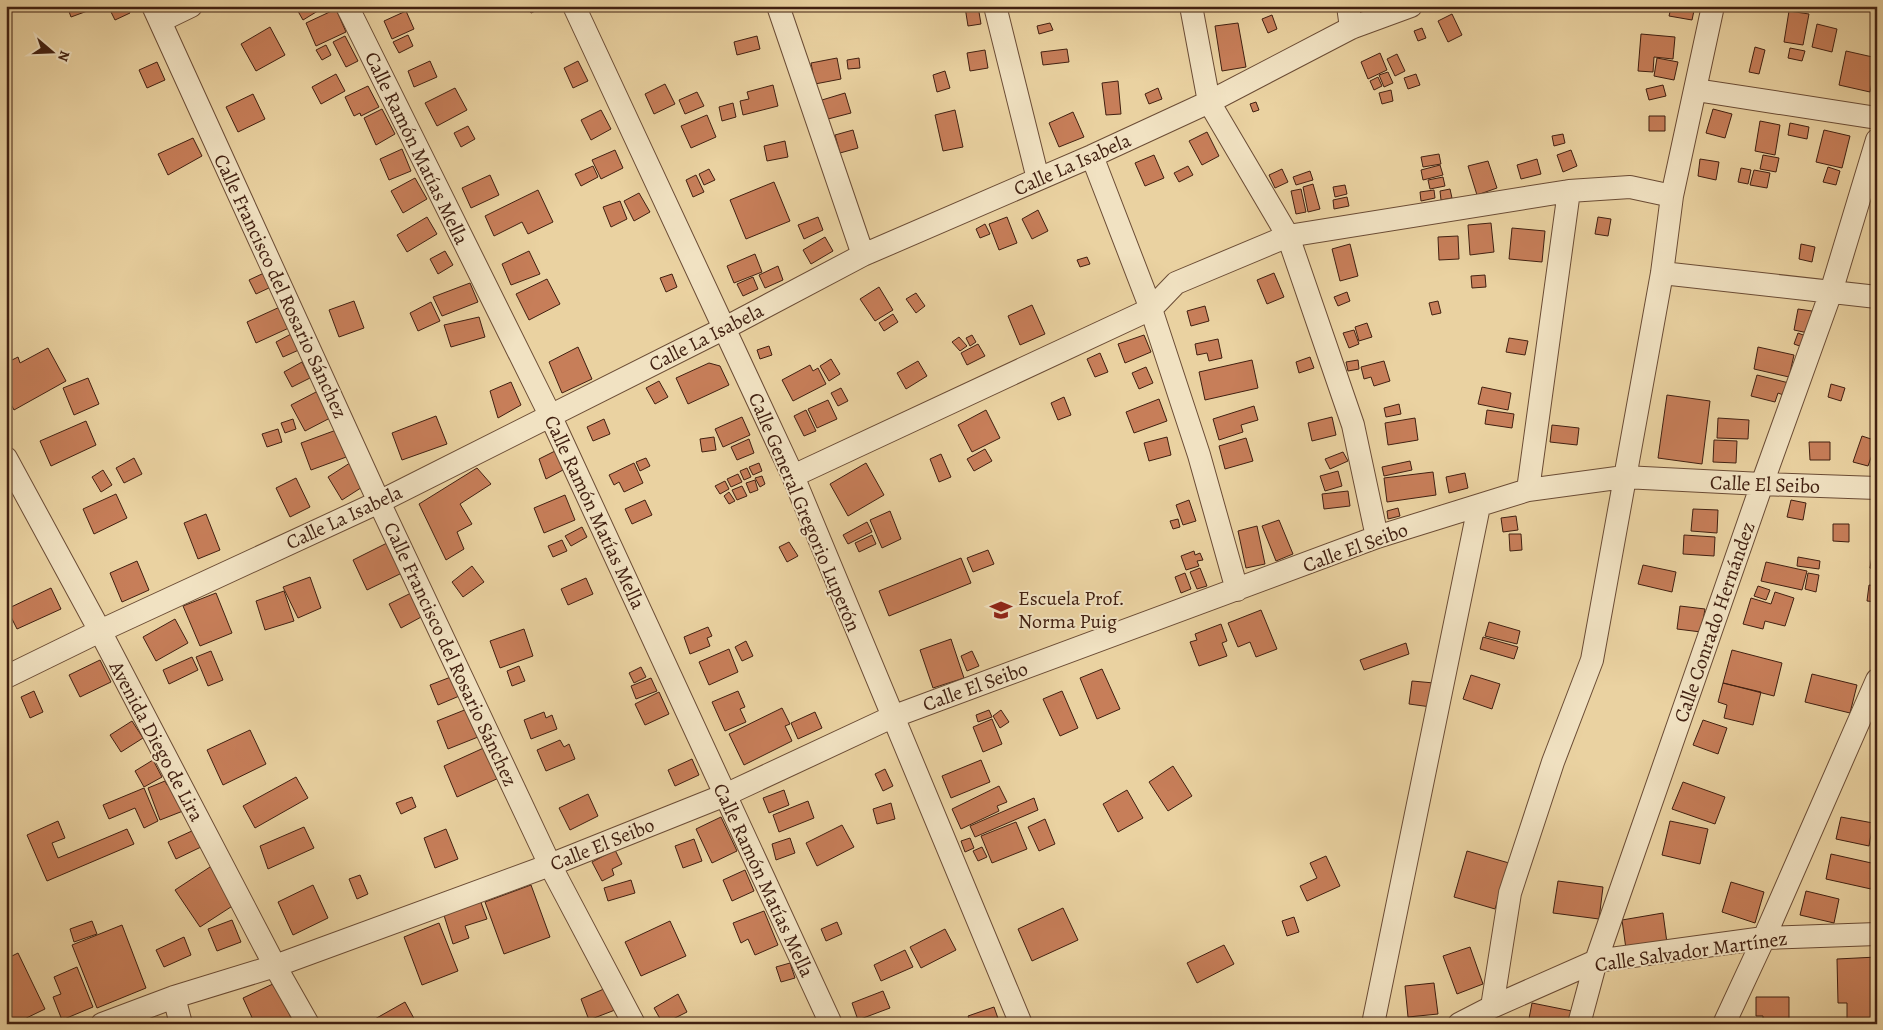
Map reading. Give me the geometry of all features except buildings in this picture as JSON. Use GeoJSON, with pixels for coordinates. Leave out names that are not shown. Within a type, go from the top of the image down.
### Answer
{"type":"FeatureCollection","features":[{"type":"Feature","properties":{"kind":"street"},"geometry":{"type":"LineString","coordinates":[[156,13],[191,6]]}},
{"type":"Feature","properties":{"kind":"street","name":"Calle Ramón Matías Mella"},"geometry":{"type":"LineString","coordinates":[[346,6],[550,415],[831,1024]]}},
{"type":"Feature","properties":{"kind":"street","name":"Calle General Gregorio Luperón"},"geometry":{"type":"LineString","coordinates":[[574,6],[792,476],[1021,1024]]}},
{"type":"Feature","properties":{"kind":"street"},"geometry":{"type":"LineString","coordinates":[[778,6],[863,255]]}},
{"type":"Feature","properties":{"kind":"street"},"geometry":{"type":"LineString","coordinates":[[995,6],[1038,179]]}},
{"type":"Feature","properties":{"kind":"street"},"geometry":{"type":"LineString","coordinates":[[1191,6],[1209,102],[1288,236],[1354,426],[1377,537]]}},
{"type":"Feature","properties":{"kind":"street"},"geometry":{"type":"LineString","coordinates":[[1348,6],[1351,28]]}},
{"type":"Feature","properties":{"kind":"street","name":"Calle La Isabela"},"geometry":{"type":"LineString","coordinates":[[6,677],[380,502],[725,328],[863,255],[1092,156],[1209,102],[1351,28],[1411,6]]}},
{"type":"Feature","properties":{"kind":"street"},"geometry":{"type":"LineString","coordinates":[[1492,1007],[1510,893],[1553,762],[1592,660],[1662,273],[1672,196],[1714,6]]}},
{"type":"Feature","properties":{"kind":"street","name":"Calle Francisco del Rosario Sánchez"},"geometry":{"type":"LineString","coordinates":[[156,13],[380,502],[550,865],[634,1024]]}},
{"type":"Feature","properties":{"kind":"street"},"geometry":{"type":"LineString","coordinates":[[1696,90],[1877,118]]}},
{"type":"Feature","properties":{"kind":"street","name":"Calle Conrado Hernández"},"geometry":{"type":"LineString","coordinates":[[1579,1024],[1596,961],[1762,484],[1832,292],[1877,140]]}},
{"type":"Feature","properties":{"kind":"street"},"geometry":{"type":"LineString","coordinates":[[1092,156],[1151,309],[1199,455],[1237,590]]}},
{"type":"Feature","properties":{"kind":"street"},"geometry":{"type":"LineString","coordinates":[[792,476],[1151,309],[1176,283],[1288,236],[1569,191],[1630,187],[1672,196]]}},
{"type":"Feature","properties":{"kind":"street"},"geometry":{"type":"LineString","coordinates":[[1528,490],[1569,191]]}},
{"type":"Feature","properties":{"kind":"street"},"geometry":{"type":"LineString","coordinates":[[1662,273],[1877,297]]}},
{"type":"Feature","properties":{"kind":"street","name":"Avenida Diego de Lira"},"geometry":{"type":"LineString","coordinates":[[6,458],[100,632],[275,966],[308,1024]]}},
{"type":"Feature","properties":{"kind":"street","name":"Calle El Seibo"},"geometry":{"type":"LineString","coordinates":[[102,1024],[174,997],[275,966],[550,865],[725,795],[892,717],[1377,537],[1528,490],[1624,477],[1877,488]]}},
{"type":"Feature","properties":{"kind":"street"},"geometry":{"type":"LineString","coordinates":[[1374,1024],[1479,506]]}},
{"type":"Feature","properties":{"kind":"street"},"geometry":{"type":"LineString","coordinates":[[1724,1024],[1764,938],[1877,680]]}},
{"type":"Feature","properties":{"kind":"street","name":"Calle Salvador Martínez"},"geometry":{"type":"LineString","coordinates":[[1459,1024],[1492,1007],[1596,961],[1764,938],[1877,934]]}},
{"type":"Feature","properties":{"kind":"street"},"geometry":{"type":"LineString","coordinates":[[174,997],[181,1024]]}},
{"type":"Feature","properties":{"kind":"place","name":"Escuela Prof. Norma Puig"},"geometry":{"type":"Point","coordinates":[1001,610]}}]}
